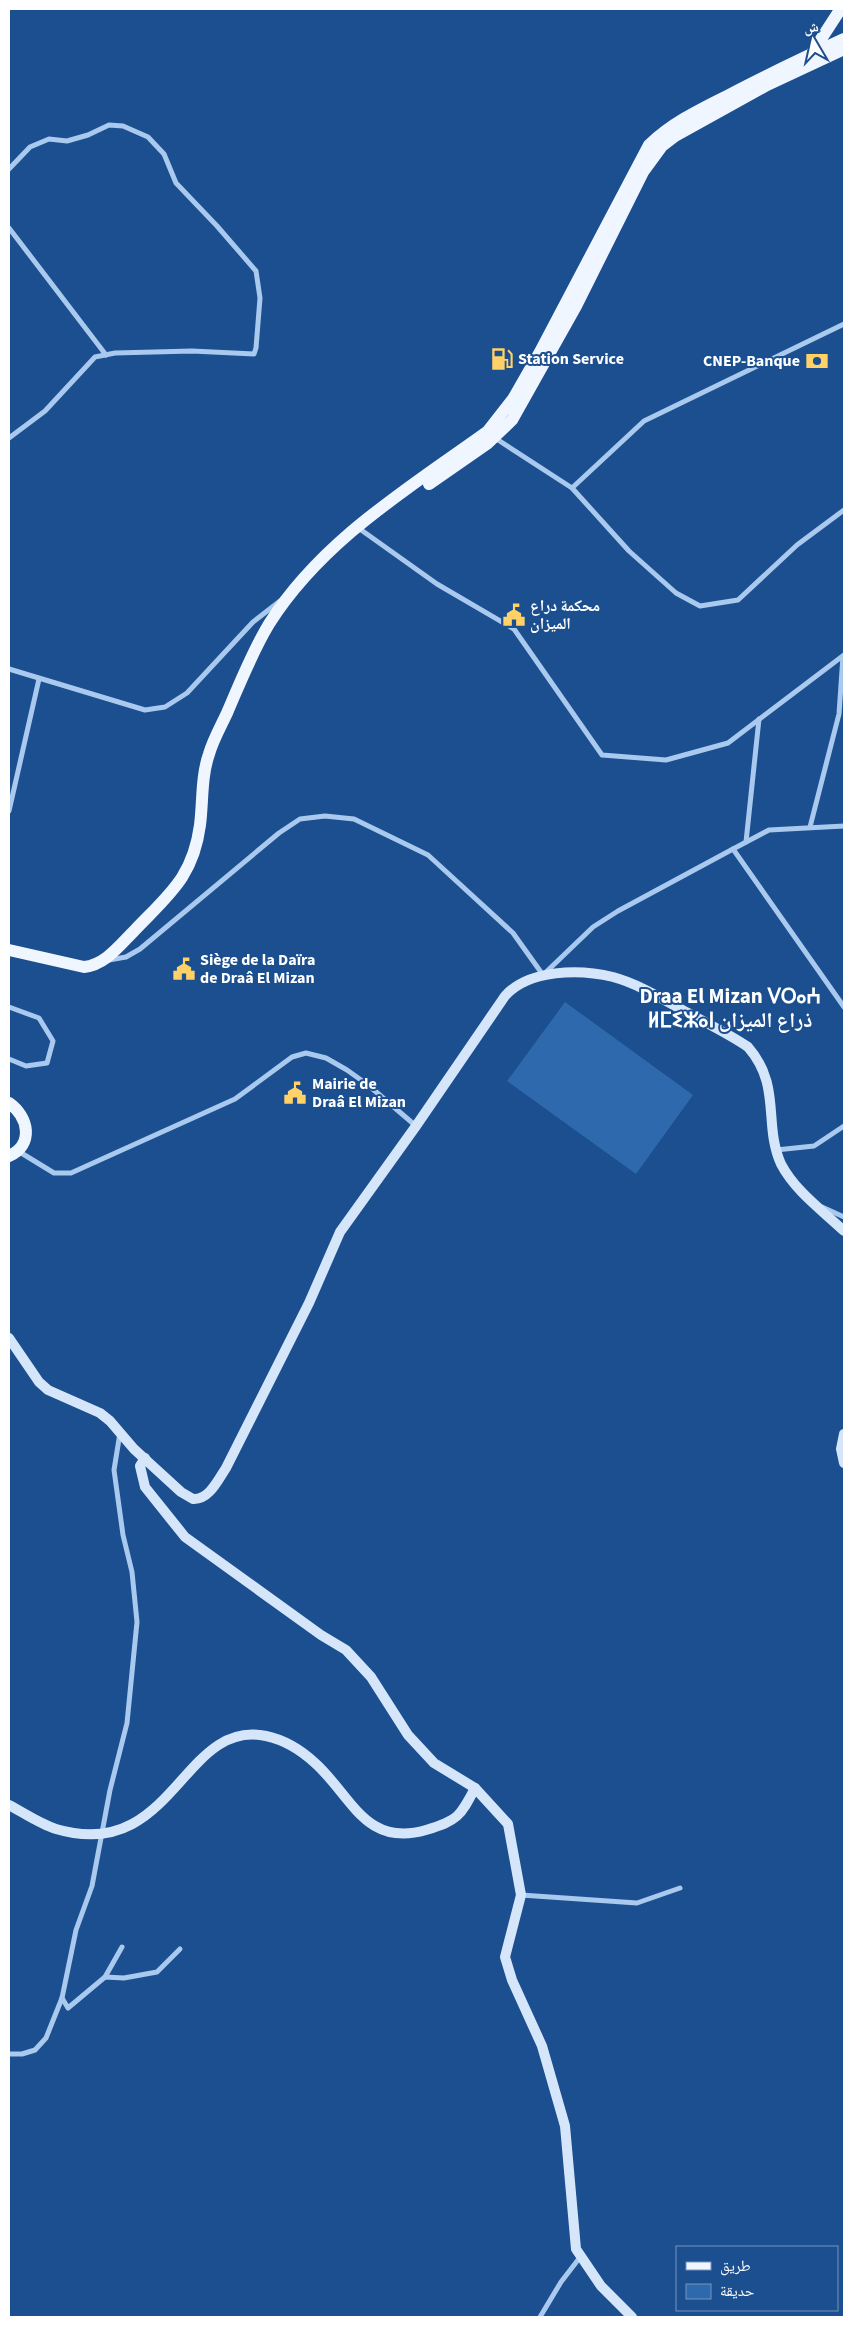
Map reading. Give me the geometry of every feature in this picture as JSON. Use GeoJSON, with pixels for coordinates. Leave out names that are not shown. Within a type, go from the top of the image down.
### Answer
{"type":"FeatureCollection","features":[{"type":"Feature","properties":{"kind":"main road"},"geometry":{"type":"LineString","coordinates":[[838,11],[839,24],[844,33]]}},
{"type":"Feature","properties":{"kind":"main road"},"geometry":{"type":"LineString","coordinates":[[810,54],[826,36],[838,11]]}},
{"type":"Feature","properties":{"kind":"main road"},"geometry":{"type":"LineString","coordinates":[[360,530],[488,431],[500,419],[540,352],[649,145],[675,123],[810,54],[843,46]]}},
{"type":"Feature","properties":{"kind":"main road"},"geometry":{"type":"LineString","coordinates":[[9,950],[84,967],[94,966],[103,961],[169,896],[182,879],[196,843],[209,753],[249,662],[269,624],[300,584],[320,559],[494,438],[512,420],[576,306],[644,172],[662,146],[682,132],[767,85],[843,46]]}},
{"type":"Feature","properties":{"kind":"main road"},"geometry":{"type":"LineString","coordinates":[[9,1103],[21,1114],[26,1123],[24,1144],[13,1154]]}},
{"type":"Feature","properties":{"kind":"street"},"geometry":{"type":"LineString","coordinates":[[9,169],[30,147],[50,140],[67,141],[88,136],[109,125],[123,126],[148,137],[164,154],[176,183],[256,271],[260,298],[254,354],[192,351],[106,355],[94,358],[45,411],[9,438]]}},
{"type":"Feature","properties":{"kind":"street"},"geometry":{"type":"LineString","coordinates":[[9,228],[106,355]]}},
{"type":"Feature","properties":{"kind":"street"},"geometry":{"type":"LineString","coordinates":[[572,488],[644,421],[758,364],[844,324]]}},
{"type":"Feature","properties":{"kind":"street"},"geometry":{"type":"LineString","coordinates":[[494,438],[572,488],[629,551],[676,593],[700,606],[738,600],[798,545],[844,510]]}},
{"type":"Feature","properties":{"kind":"street"},"geometry":{"type":"LineString","coordinates":[[360,530],[436,584],[514,629],[602,755],[666,760],[728,742],[844,655]]}},
{"type":"Feature","properties":{"kind":"street"},"geometry":{"type":"LineString","coordinates":[[9,669],[145,710],[165,707],[187,693],[253,622],[300,584]]}},
{"type":"Feature","properties":{"kind":"street"},"geometry":{"type":"LineString","coordinates":[[810,826],[839,714],[844,655]]}},
{"type":"Feature","properties":{"kind":"street"},"geometry":{"type":"LineString","coordinates":[[9,811],[40,679]]}},
{"type":"Feature","properties":{"kind":"street"},"geometry":{"type":"LineString","coordinates":[[746,842],[760,719]]}},
{"type":"Feature","properties":{"kind":"street"},"geometry":{"type":"LineString","coordinates":[[103,961],[126,958],[140,949],[279,833],[300,820],[325,816],[354,819],[428,855],[513,933],[543,974]]}},
{"type":"Feature","properties":{"kind":"street"},"geometry":{"type":"LineString","coordinates":[[9,1338],[30,1370],[48,1390],[100,1413],[188,1497],[198,1500],[210,1492],[226,1468],[309,1303],[340,1232],[416,1126],[505,996],[525,981],[543,974],[593,927],[618,911],[746,842],[770,830],[810,826],[844,826]]}},
{"type":"Feature","properties":{"kind":"street"},"geometry":{"type":"LineString","coordinates":[[733,849],[844,1007]]}},
{"type":"Feature","properties":{"kind":"street"},"geometry":{"type":"LineString","coordinates":[[543,974],[614,977],[645,990],[748,1047],[755,1056],[767,1080],[776,1150],[788,1175],[844,1231]]}},
{"type":"Feature","properties":{"kind":"street"},"geometry":{"type":"LineString","coordinates":[[9,1007],[40,1018],[53,1041],[47,1063],[26,1066],[9,1059]]}},
{"type":"Feature","properties":{"kind":"street"},"geometry":{"type":"LineString","coordinates":[[13,1154],[54,1173],[71,1173],[235,1099],[292,1057],[306,1053],[326,1058],[347,1070],[368,1084],[416,1126]]}},
{"type":"Feature","properties":{"kind":"street"},"geometry":{"type":"LineString","coordinates":[[776,1150],[814,1146],[844,1126]]}},
{"type":"Feature","properties":{"kind":"street"},"geometry":{"type":"LineString","coordinates":[[817,1205],[844,1218]]}},
{"type":"Feature","properties":{"kind":"street"},"geometry":{"type":"LineString","coordinates":[[9,2054],[22,2054],[35,2050],[46,2038],[62,1998],[76,1930],[92,1886],[110,1790],[127,1723],[137,1622],[132,1572],[123,1535],[114,1470],[120,1433]]}},
{"type":"Feature","properties":{"kind":"street"},"geometry":{"type":"LineString","coordinates":[[844,1434],[841,1449],[844,1463]]}},
{"type":"Feature","properties":{"kind":"street"},"geometry":{"type":"LineString","coordinates":[[145,1458],[140,1466],[145,1488],[185,1537],[321,1635],[346,1650],[371,1677],[408,1735],[434,1763],[475,1788],[508,1824],[521,1895],[505,1957],[512,1980],[542,2046],[566,2126],[576,2249],[601,2286],[632,2317]]}},
{"type":"Feature","properties":{"kind":"street"},"geometry":{"type":"LineString","coordinates":[[9,1805],[54,1828],[78,1834],[103,1833],[127,1828],[160,1806],[203,1756],[222,1742],[242,1735],[265,1735],[290,1744],[316,1763],[369,1824],[391,1831],[414,1833],[440,1826],[461,1814],[475,1788]]}},
{"type":"Feature","properties":{"kind":"street"},"geometry":{"type":"LineString","coordinates":[[521,1895],[636,1902],[680,1888]]}},
{"type":"Feature","properties":{"kind":"street"},"geometry":{"type":"LineString","coordinates":[[62,1998],[68,2008],[105,1977],[122,1947]]}},
{"type":"Feature","properties":{"kind":"street"},"geometry":{"type":"LineString","coordinates":[[105,1977],[124,1978],[157,1972],[180,1949]]}},
{"type":"Feature","properties":{"kind":"street"},"geometry":{"type":"LineString","coordinates":[[540,2317],[560,2282],[581,2256]]}},
{"type":"Feature","properties":{"kind":"green space"},"geometry":{"type":"Polygon","coordinates":[[[565,1002],[693,1095],[636,1174],[507,1081],[565,1002]]]}},
{"type":"Feature","properties":{"kind":"place","name":"Station Service"},"geometry":{"type":"Point","coordinates":[502,359]}},
{"type":"Feature","properties":{"kind":"place","name":"CNEP-Banque"},"geometry":{"type":"Point","coordinates":[817,361]}},
{"type":"Feature","properties":{"kind":"place","name":"محكمة دراع الميزان"},"geometry":{"type":"Point","coordinates":[514,615]}},
{"type":"Feature","properties":{"kind":"place","name":"Siège de la Daïra de Draâ El Mizan"},"geometry":{"type":"Point","coordinates":[184,969]}},
{"type":"Feature","properties":{"kind":"place","name":"Mairie de Draâ El Mizan"},"geometry":{"type":"Point","coordinates":[295,1093]}},
{"type":"Feature","properties":{"kind":"district","name":"Draa El Mizan ⴸⵔⴰⵄ ⵍⵎⵉⵣⴰⵏ ذراع الميزان"},"geometry":{"type":"Point","coordinates":[730,1008]}}]}
